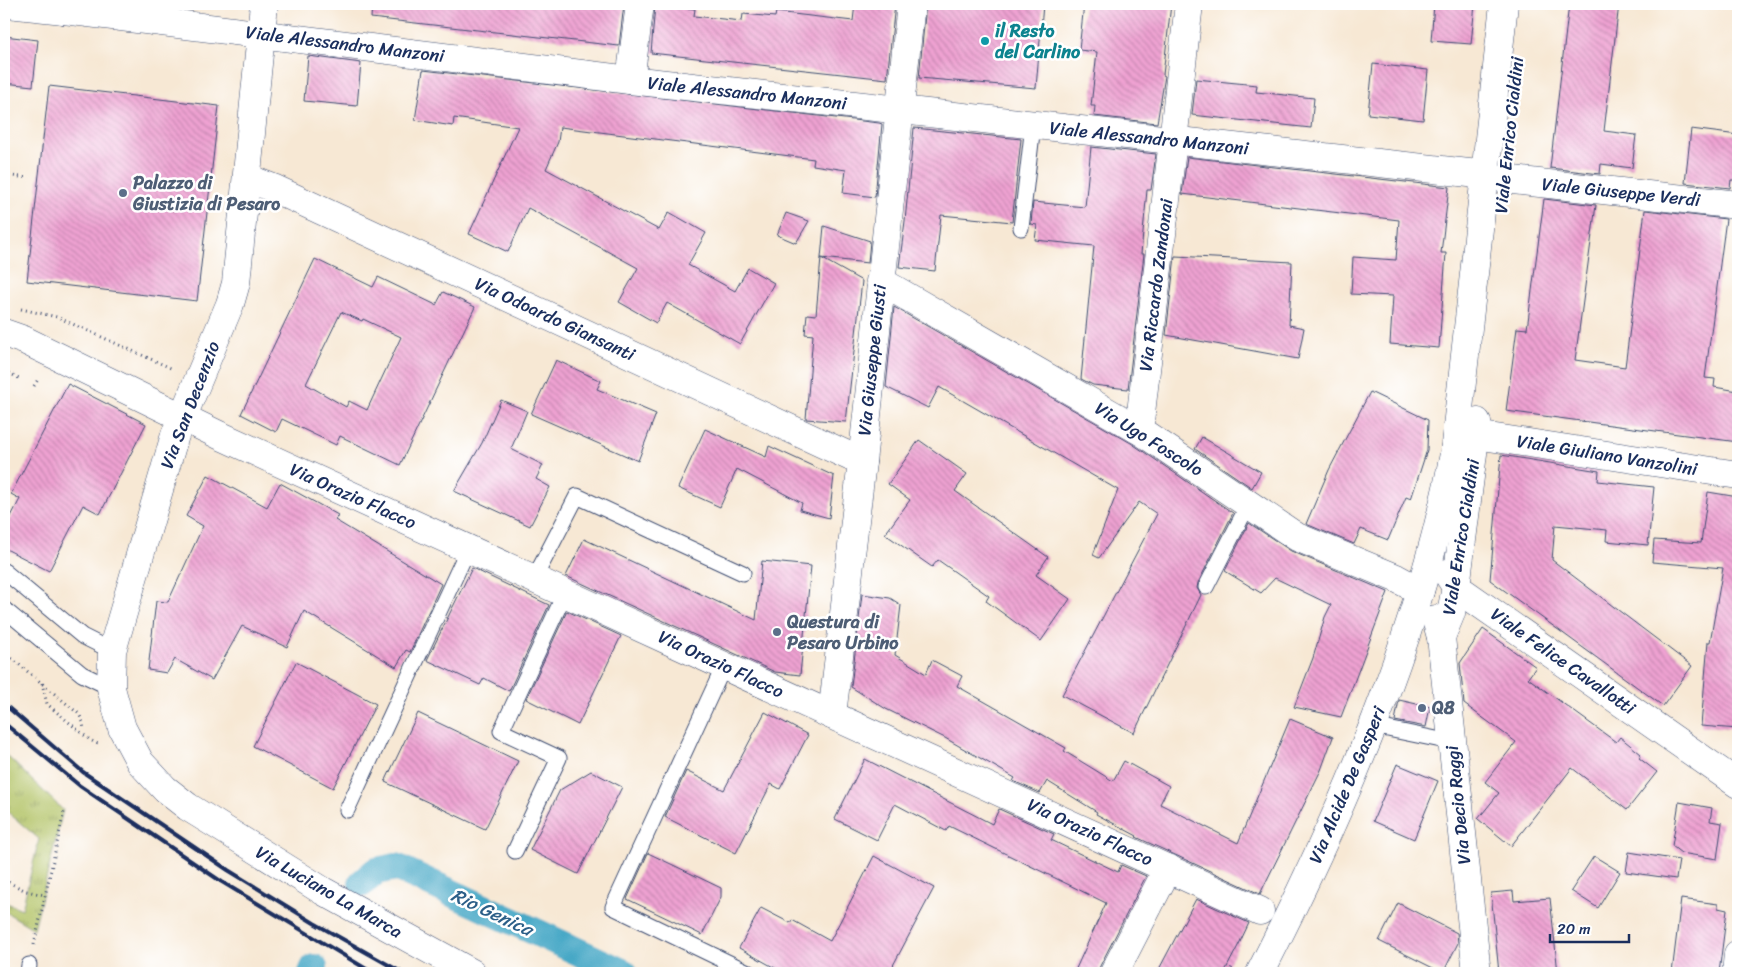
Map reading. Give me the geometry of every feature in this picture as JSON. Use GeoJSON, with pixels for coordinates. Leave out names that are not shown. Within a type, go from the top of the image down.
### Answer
{"type":"FeatureCollection","features":[{"type":"Feature","properties":{"kind":"street","name":"Viale Alessandro Manzoni"},"geometry":{"type":"LineString","coordinates":[[8,4],[64,7],[261,34],[630,80],[1496,177]]}},
{"type":"Feature","properties":{"kind":"street","name":"Via San Decenzio"},"geometry":{"type":"LineString","coordinates":[[188,807],[165,789],[140,762],[122,728],[111,688],[112,651],[175,435],[230,304],[236,284],[264,4]]}},
{"type":"Feature","properties":{"kind":"street"},"geometry":{"type":"LineString","coordinates":[[630,80],[640,4]]}},
{"type":"Feature","properties":{"kind":"street","name":"Via Giuseppe Giusti"},"geometry":{"type":"LineString","coordinates":[[832,715],[862,462],[911,4]]}},
{"type":"Feature","properties":{"kind":"street","name":"Via Riccardo Zandonai"},"geometry":{"type":"LineString","coordinates":[[1139,430],[1189,4]]}},
{"type":"Feature","properties":{"kind":"street","name":"Viale Enrico Cialdini"},"geometry":{"type":"LineString","coordinates":[[1442,637],[1451,613],[1456,587],[1476,435],[1496,177],[1504,4]]}},
{"type":"Feature","properties":{"kind":"street","name":"Viale Enrico Cialdini"},"geometry":{"type":"LineString","coordinates":[[1442,637],[1434,614],[1420,591],[1444,506],[1454,454],[1522,4]]}},
{"type":"Feature","properties":{"kind":"street","name":"Viale Giuseppe Verdi"},"geometry":{"type":"LineString","coordinates":[[1496,177],[1738,205]]}},
{"type":"Feature","properties":{"kind":"street","name":"Via Odoardo Giansanti"},"geometry":{"type":"LineString","coordinates":[[246,178],[273,188],[862,462]]}},
{"type":"Feature","properties":{"kind":"street","name":"Via Ugo Foscolo"},"geometry":{"type":"LineString","coordinates":[[880,281],[1139,430],[1250,503],[1297,537],[1396,578],[1420,591]]}},
{"type":"Feature","properties":{"kind":"street","name":"Via Orazio Flacco"},"geometry":{"type":"LineString","coordinates":[[4,333],[24,340],[182,418],[1260,911]]}},
{"type":"Feature","properties":{"kind":"street","name":"Viale Giuliano Vanzolini"},"geometry":{"type":"LineString","coordinates":[[1476,435],[1738,474]]}},
{"type":"Feature","properties":{"kind":"street","name":"Viale Felice Cavallotti"},"geometry":{"type":"LineString","coordinates":[[1444,506],[1443,558],[1447,573],[1456,587],[1738,784]]}},
{"type":"Feature","properties":{"kind":"street","name":"Via Alcide De Gasperi"},"geometry":{"type":"LineString","coordinates":[[1260,973],[1346,793],[1397,665],[1420,591]]}},
{"type":"Feature","properties":{"kind":"street","name":"Via Decio Raggi"},"geometry":{"type":"LineString","coordinates":[[1442,637],[1451,742],[1477,973]]}},
{"type":"Feature","properties":{"kind":"street","name":"Via Luciano La Marca"},"geometry":{"type":"LineString","coordinates":[[188,807],[323,891],[472,973]]}},
{"type":"Feature","properties":{"kind":"street"},"geometry":{"type":"LineString","coordinates":[[1114,973],[1168,868]]}},
{"type":"Feature","properties":{"kind":"street"},"geometry":{"type":"LineString","coordinates":[[1736,973],[1738,954]]}},
{"type":"Feature","properties":{"kind":"lane"},"geometry":{"type":"LineString","coordinates":[[1022,228],[1033,125]]}},
{"type":"Feature","properties":{"kind":"lane"},"geometry":{"type":"LineString","coordinates":[[534,579],[577,496],[743,573]]}},
{"type":"Feature","properties":{"kind":"lane"},"geometry":{"type":"LineString","coordinates":[[1206,587],[1250,503]]}},
{"type":"Feature","properties":{"kind":"lane"},"geometry":{"type":"LineString","coordinates":[[347,810],[468,549]]}},
{"type":"Feature","properties":{"kind":"lane"},"geometry":{"type":"LineString","coordinates":[[4,571],[82,636],[112,651]]}},
{"type":"Feature","properties":{"kind":"lane"},"geometry":{"type":"LineString","coordinates":[[515,851],[559,758],[501,731],[565,593]]}},
{"type":"Feature","properties":{"kind":"lane"},"geometry":{"type":"LineString","coordinates":[[4,608],[82,674],[111,688]]}},
{"type":"Feature","properties":{"kind":"lane"},"geometry":{"type":"LineString","coordinates":[[724,666],[613,906],[750,973]]}},
{"type":"Feature","properties":{"kind":"lane"},"geometry":{"type":"LineString","coordinates":[[1373,726],[1451,742]]}},
{"type":"Feature","properties":{"kind":"path"},"geometry":{"type":"LineString","coordinates":[[4,175],[28,178]]}},
{"type":"Feature","properties":{"kind":"path"},"geometry":{"type":"LineString","coordinates":[[14,308],[37,311],[57,317],[198,381]]}},
{"type":"Feature","properties":{"kind":"path"},"geometry":{"type":"LineString","coordinates":[[4,371],[19,378]]}},
{"type":"Feature","properties":{"kind":"path"},"geometry":{"type":"LineString","coordinates":[[4,652],[79,714],[84,722],[84,730]]}},
{"type":"Feature","properties":{"kind":"path"},"geometry":{"type":"LineString","coordinates":[[42,683],[47,704],[72,725]]}},
{"type":"Feature","properties":{"kind":"path"},"geometry":{"type":"LineString","coordinates":[[29,969],[64,812]]}},
{"type":"Feature","properties":{"kind":"path"},"geometry":{"type":"LineString","coordinates":[[4,880],[26,891],[45,895]]}},
{"type":"Feature","properties":{"kind":"path"},"geometry":{"type":"LineString","coordinates":[[1229,973],[1237,957]]}},
{"type":"Feature","properties":{"kind":"green space"},"geometry":{"type":"Polygon","coordinates":[[[4,753],[63,810],[34,929],[4,911],[4,902],[22,909],[39,839],[4,809],[4,753]]]}},
{"type":"Feature","properties":{"kind":"building"},"geometry":{"type":"Polygon","coordinates":[[[372,4],[624,4],[619,46],[371,18],[372,4]]]}},
{"type":"Feature","properties":{"kind":"building"},"geometry":{"type":"Polygon","coordinates":[[[855,4],[895,4],[887,79],[651,53],[655,5],[695,9],[694,16],[742,21],[743,14],[775,17],[776,12],[853,21],[855,4]]]}},
{"type":"Feature","properties":{"kind":"building","name":"il Resto del Carlino"},"geometry":{"type":"Polygon","coordinates":[[[926,4],[1043,4],[1036,88],[919,78],[926,4]]]}},
{"type":"Feature","properties":{"kind":"building"},"geometry":{"type":"Polygon","coordinates":[[[1084,4],[1171,4],[1163,75],[1165,76],[1157,123],[1094,116],[1095,106],[1091,106],[1097,52],[1079,50],[1084,4]]]}},
{"type":"Feature","properties":{"kind":"building"},"geometry":{"type":"Polygon","coordinates":[[[1434,4],[1475,4],[1471,44],[1431,41],[1434,4]]]}},
{"type":"Feature","properties":{"kind":"building"},"geometry":{"type":"Polygon","coordinates":[[[1569,4],[1619,4],[1604,131],[1636,135],[1632,168],[1601,164],[1600,174],[1550,168],[1569,4]]]}},
{"type":"Feature","properties":{"kind":"building"},"geometry":{"type":"Polygon","coordinates":[[[4,36],[38,40],[33,86],[4,83],[4,36]]]}},
{"type":"Feature","properties":{"kind":"building"},"geometry":{"type":"Polygon","coordinates":[[[308,56],[361,63],[357,106],[304,101],[308,56]]]}},
{"type":"Feature","properties":{"kind":"building"},"geometry":{"type":"Polygon","coordinates":[[[1373,64],[1428,70],[1423,120],[1368,114],[1373,64]]]}},
{"type":"Feature","properties":{"kind":"building"},"geometry":{"type":"Polygon","coordinates":[[[423,70],[879,123],[882,124],[875,197],[843,193],[846,170],[813,165],[814,159],[560,127],[558,142],[546,169],[659,230],[669,212],[706,233],[688,265],[735,291],[748,268],[774,283],[740,344],[667,303],[656,323],[619,302],[638,268],[528,208],[508,252],[469,234],[518,127],[454,118],[453,126],[415,120],[423,70]]]}},
{"type":"Feature","properties":{"kind":"building"},"geometry":{"type":"Polygon","coordinates":[[[1196,79],[1257,85],[1256,92],[1314,98],[1311,128],[1192,115],[1196,79]]]}},
{"type":"Feature","properties":{"kind":"building","name":"Palazzo di Giustizia di Pesaro"},"geometry":{"type":"Polygon","coordinates":[[[49,86],[219,106],[197,301],[27,281],[49,86]]]}},
{"type":"Feature","properties":{"kind":"building"},"geometry":{"type":"Polygon","coordinates":[[[914,128],[1021,139],[1012,222],[941,215],[935,271],[899,267],[914,128]]]}},
{"type":"Feature","properties":{"kind":"building"},"geometry":{"type":"Polygon","coordinates":[[[1691,129],[1738,135],[1738,180],[1731,180],[1730,188],[1685,183],[1691,129]]]}},
{"type":"Feature","properties":{"kind":"building"},"geometry":{"type":"Polygon","coordinates":[[[1091,147],[1156,154],[1151,190],[1147,190],[1141,254],[1144,254],[1128,389],[1093,385],[1081,379],[1094,246],[1035,240],[1037,225],[1031,224],[1033,202],[1085,207],[1091,147]]]}},
{"type":"Feature","properties":{"kind":"building"},"geometry":{"type":"Polygon","coordinates":[[[1187,157],[1449,187],[1441,253],[1446,253],[1439,348],[1390,344],[1393,296],[1351,294],[1353,257],[1396,260],[1399,220],[1182,194],[1187,157]]]}},
{"type":"Feature","properties":{"kind":"building"},"geometry":{"type":"Polygon","coordinates":[[[1544,199],[1596,205],[1575,360],[1625,367],[1645,210],[1726,219],[1705,378],[1715,379],[1714,387],[1738,391],[1738,442],[1506,411],[1517,328],[1527,329],[1544,199]]]}},
{"type":"Feature","properties":{"kind":"building"},"geometry":{"type":"Polygon","coordinates":[[[786,213],[809,221],[796,243],[777,235],[786,213]]]}},
{"type":"Feature","properties":{"kind":"building"},"geometry":{"type":"Polygon","coordinates":[[[824,226],[870,241],[868,263],[821,258],[824,226]]]}},
{"type":"Feature","properties":{"kind":"building"},"geometry":{"type":"Polygon","coordinates":[[[1175,256],[1292,262],[1289,325],[1304,328],[1298,359],[1166,335],[1175,256]]]}},
{"type":"Feature","properties":{"kind":"building"},"geometry":{"type":"Polygon","coordinates":[[[821,258],[862,281],[846,422],[806,419],[813,335],[805,334],[807,314],[816,315],[821,258]]]}},
{"type":"Feature","properties":{"kind":"building"},"geometry":{"type":"Polygon","coordinates":[[[315,259],[373,287],[378,277],[436,305],[443,292],[475,307],[400,465],[340,436],[336,445],[282,419],[276,432],[241,414],[315,259]],[[341,312],[306,384],[346,407],[349,401],[367,410],[401,337],[363,319],[362,321],[341,312]]]}},
{"type":"Feature","properties":{"kind":"building"},"geometry":{"type":"Polygon","coordinates":[[[894,307],[1131,443],[1233,513],[1198,583],[1197,588],[1201,595],[1134,733],[1062,695],[1157,514],[1139,502],[1099,558],[1093,555],[1118,490],[939,387],[928,408],[886,387],[894,307]]]}},
{"type":"Feature","properties":{"kind":"building"},"geometry":{"type":"Polygon","coordinates":[[[556,360],[601,381],[597,389],[656,414],[638,461],[531,414],[556,360]]]}},
{"type":"Feature","properties":{"kind":"building"},"geometry":{"type":"Polygon","coordinates":[[[68,384],[146,424],[100,514],[83,505],[49,571],[4,548],[4,530],[20,499],[11,494],[68,384]]]}},
{"type":"Feature","properties":{"kind":"building"},"geometry":{"type":"Polygon","coordinates":[[[1370,392],[1428,420],[1427,450],[1411,499],[1406,497],[1388,540],[1361,529],[1354,544],[1306,524],[1329,470],[1370,392]]]}},
{"type":"Feature","properties":{"kind":"building"},"geometry":{"type":"Polygon","coordinates":[[[501,400],[527,411],[511,449],[543,465],[536,479],[550,487],[530,526],[454,491],[482,443],[501,400]]]}},
{"type":"Feature","properties":{"kind":"building"},"geometry":{"type":"Polygon","coordinates":[[[705,429],[766,457],[769,446],[834,476],[829,518],[800,510],[802,503],[737,469],[720,507],[678,488],[705,429]]]}},
{"type":"Feature","properties":{"kind":"building"},"geometry":{"type":"Polygon","coordinates":[[[1202,437],[1261,472],[1252,488],[1195,449],[1202,437]]]}},
{"type":"Feature","properties":{"kind":"building"},"geometry":{"type":"Polygon","coordinates":[[[919,440],[967,474],[955,491],[1048,557],[1036,575],[1070,599],[1041,641],[986,601],[989,596],[938,560],[932,567],[885,534],[910,500],[888,484],[919,440]]]}},
{"type":"Feature","properties":{"kind":"building"},"geometry":{"type":"Polygon","coordinates":[[[1501,455],[1599,471],[1598,481],[1654,487],[1648,545],[1606,541],[1607,530],[1555,525],[1552,560],[1692,666],[1663,706],[1490,580],[1501,455]]]}},
{"type":"Feature","properties":{"kind":"building"},"geometry":{"type":"Polygon","coordinates":[[[208,475],[267,507],[280,483],[338,515],[335,520],[441,584],[410,652],[406,650],[396,667],[304,611],[287,647],[242,626],[212,680],[175,659],[167,673],[148,670],[156,601],[168,602],[203,526],[186,516],[208,475]]]}},
{"type":"Feature","properties":{"kind":"building"},"geometry":{"type":"Polygon","coordinates":[[[1708,492],[1738,497],[1738,729],[1701,726],[1708,642],[1710,642],[1723,568],[1652,562],[1654,540],[1701,543],[1708,492]]]}},
{"type":"Feature","properties":{"kind":"building"},"geometry":{"type":"Polygon","coordinates":[[[1249,523],[1291,551],[1388,592],[1341,717],[1294,707],[1313,658],[1325,617],[1331,605],[1275,578],[1261,593],[1225,571],[1249,523]]]}},
{"type":"Feature","properties":{"kind":"building"},"geometry":{"type":"Polygon","coordinates":[[[584,539],[756,620],[762,561],[811,566],[800,675],[775,672],[566,576],[584,539]]]}},
{"type":"Feature","properties":{"kind":"building"},"geometry":{"type":"Polygon","coordinates":[[[472,568],[549,605],[509,691],[484,678],[480,685],[427,660],[472,568]]]}},
{"type":"Feature","properties":{"kind":"building"},"geometry":{"type":"Polygon","coordinates":[[[862,594],[890,598],[901,605],[895,655],[926,674],[932,660],[962,676],[957,686],[1066,748],[1064,751],[1113,781],[1124,761],[1169,786],[1160,804],[1238,843],[1290,719],[1333,737],[1321,770],[1260,894],[1136,837],[1096,814],[1097,812],[1047,781],[1040,793],[1013,781],[1015,778],[945,738],[886,709],[851,687],[862,594]]]}},
{"type":"Feature","properties":{"kind":"building"},"geometry":{"type":"Polygon","coordinates":[[[567,611],[621,636],[578,725],[526,699],[567,611]]]}},
{"type":"Feature","properties":{"kind":"building"},"geometry":{"type":"Polygon","coordinates":[[[1483,629],[1536,667],[1528,678],[1616,742],[1620,737],[1641,754],[1639,758],[1657,772],[1627,810],[1572,768],[1511,846],[1478,819],[1499,793],[1485,782],[1516,742],[1464,704],[1460,663],[1483,629]]]}},
{"type":"Feature","properties":{"kind":"building"},"geometry":{"type":"Polygon","coordinates":[[[296,662],[376,704],[333,788],[253,746],[296,662]]]}},
{"type":"Feature","properties":{"kind":"building"},"geometry":{"type":"Polygon","coordinates":[[[1399,700],[1430,707],[1426,727],[1395,721],[1399,700]]]}},
{"type":"Feature","properties":{"kind":"building"},"geometry":{"type":"Polygon","coordinates":[[[765,712],[808,735],[780,789],[771,784],[736,853],[665,817],[686,771],[724,790],[765,712]]]}},
{"type":"Feature","properties":{"kind":"building"},"geometry":{"type":"Polygon","coordinates":[[[418,713],[518,761],[485,829],[385,782],[418,713]]]}},
{"type":"Feature","properties":{"kind":"building"},"geometry":{"type":"Polygon","coordinates":[[[865,759],[992,824],[999,809],[1054,834],[1051,840],[1118,872],[1121,865],[1146,876],[1098,973],[1074,973],[1106,903],[949,826],[946,831],[895,804],[877,840],[835,819],[865,759]]]}},
{"type":"Feature","properties":{"kind":"building"},"geometry":{"type":"Polygon","coordinates":[[[1397,764],[1438,781],[1414,839],[1373,821],[1397,764]]]}},
{"type":"Feature","properties":{"kind":"building"},"geometry":{"type":"Polygon","coordinates":[[[591,771],[622,787],[578,874],[530,850],[560,790],[591,771]]]}},
{"type":"Feature","properties":{"kind":"building"},"geometry":{"type":"Polygon","coordinates":[[[1679,802],[1712,808],[1710,821],[1722,823],[1717,859],[1681,853],[1672,846],[1679,802]]]}},
{"type":"Feature","properties":{"kind":"building"},"geometry":{"type":"Polygon","coordinates":[[[1629,852],[1679,860],[1676,879],[1626,872],[1629,852]]]}},
{"type":"Feature","properties":{"kind":"building"},"geometry":{"type":"Polygon","coordinates":[[[648,853],[721,888],[721,897],[702,935],[627,899],[648,853]]]}},
{"type":"Feature","properties":{"kind":"building"},"geometry":{"type":"Polygon","coordinates":[[[874,856],[934,888],[889,973],[784,973],[739,948],[761,908],[790,923],[792,920],[830,941],[874,856]]]}},
{"type":"Feature","properties":{"kind":"building"},"geometry":{"type":"Polygon","coordinates":[[[1594,856],[1620,872],[1598,908],[1571,891],[1594,856]]]}},
{"type":"Feature","properties":{"kind":"building"},"geometry":{"type":"Polygon","coordinates":[[[1513,891],[1514,901],[1550,898],[1558,973],[1499,973],[1491,893],[1513,891]]]}},
{"type":"Feature","properties":{"kind":"building"},"geometry":{"type":"Polygon","coordinates":[[[1196,899],[1249,923],[1224,973],[1157,973],[1196,899]]]}},
{"type":"Feature","properties":{"kind":"building"},"geometry":{"type":"Polygon","coordinates":[[[1681,899],[1718,904],[1718,908],[1727,910],[1719,973],[1672,973],[1681,899]]]}},
{"type":"Feature","properties":{"kind":"building"},"geometry":{"type":"Polygon","coordinates":[[[1398,903],[1457,933],[1458,943],[1443,973],[1379,941],[1398,903]]]}},
{"type":"Feature","properties":{"kind":"waterway","name":"Rio Genica"},"geometry":{"type":"LineString","coordinates":[[362,883],[376,871],[396,867],[624,973]]}},
{"type":"Feature","properties":{"kind":"waterway","name":"Rio Genica"},"geometry":{"type":"LineString","coordinates":[[312,973],[314,968]]}},
{"type":"Feature","properties":{"kind":"railway"},"geometry":{"type":"LineString","coordinates":[[4,704],[83,772],[228,870],[314,923],[403,973]]}},
{"type":"Feature","properties":{"kind":"railway"},"geometry":{"type":"LineString","coordinates":[[4,723],[80,786],[222,882],[373,973]]}},
{"type":"Feature","properties":{"kind":"place","name":"il Resto del Carlino"},"geometry":{"type":"Point","coordinates":[985,41]}},
{"type":"Feature","properties":{"kind":"place","name":"Palazzo di Giustizia di Pesaro"},"geometry":{"type":"Point","coordinates":[123,193]}},
{"type":"Feature","properties":{"kind":"place","name":"Questura di Pesaro Urbino"},"geometry":{"type":"Point","coordinates":[777,632]}},
{"type":"Feature","properties":{"kind":"place","name":"Q8"},"geometry":{"type":"Point","coordinates":[1422,708]}}]}
